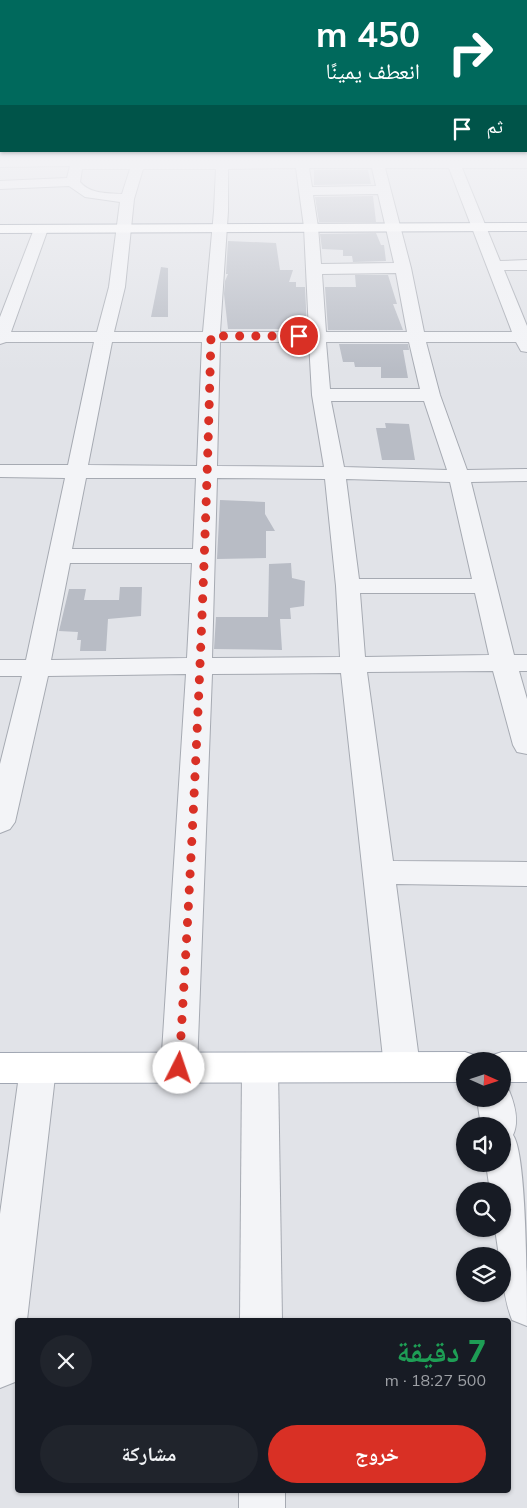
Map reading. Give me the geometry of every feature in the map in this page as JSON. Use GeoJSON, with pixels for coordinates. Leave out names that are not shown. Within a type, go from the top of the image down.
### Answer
{"type":"FeatureCollection","features":[{"type":"Feature","properties":{"kind":"main road"},"geometry":{"type":"LineString","coordinates":[[0,1068],[456,1067]]}},
{"type":"Feature","properties":{"kind":"main road"},"geometry":{"type":"LineString","coordinates":[[511,1067],[527,1067]]}},
{"type":"Feature","properties":{"kind":"street"},"geometry":{"type":"LineString","coordinates":[[40,231],[0,338],[316,336],[526,341],[482,231]]}},
{"type":"Feature","properties":{"kind":"street"},"geometry":{"type":"LineString","coordinates":[[0,822],[4,785],[38,668],[104,337],[117,287],[124,231]]}},
{"type":"Feature","properties":{"kind":"street"},"geometry":{"type":"LineString","coordinates":[[179,1068],[190,873],[208,472],[211,336],[219,231]]}},
{"type":"Feature","properties":{"kind":"street"},"geometry":{"type":"LineString","coordinates":[[312,231],[316,336],[321,395],[335,473],[348,586],[353,664],[402,1067]]}},
{"type":"Feature","properties":{"kind":"street"},"geometry":{"type":"LineString","coordinates":[[394,231],[416,337],[431,395],[459,476],[485,586],[515,664],[527,745]]}},
{"type":"Feature","properties":{"kind":"street"},"geometry":{"type":"LineString","coordinates":[[496,266],[527,265]]}},
{"type":"Feature","properties":{"kind":"street"},"geometry":{"type":"LineString","coordinates":[[314,269],[403,268]]}},
{"type":"Feature","properties":{"kind":"street"},"geometry":{"type":"LineString","coordinates":[[321,395],[431,395]]}},
{"type":"Feature","properties":{"kind":"street"},"geometry":{"type":"LineString","coordinates":[[0,471],[335,473],[459,476],[527,474]]}},
{"type":"Feature","properties":{"kind":"street"},"geometry":{"type":"LineString","coordinates":[[60,556],[203,556]]}},
{"type":"Feature","properties":{"kind":"street"},"geometry":{"type":"LineString","coordinates":[[348,586],[485,586]]}},
{"type":"Feature","properties":{"kind":"street"},"geometry":{"type":"LineString","coordinates":[[0,668],[515,664]]}},
{"type":"Feature","properties":{"kind":"street"},"geometry":{"type":"LineString","coordinates":[[379,872],[527,874]]}},
{"type":"Feature","properties":{"kind":"street"},"geometry":{"type":"LineString","coordinates":[[0,1367],[38,1068]]}},
{"type":"Feature","properties":{"kind":"street"},"geometry":{"type":"LineString","coordinates":[[260,1068],[261,1318]]}},
{"type":"Feature","properties":{"kind":"street"},"geometry":{"type":"LineString","coordinates":[[506,1172],[527,1305]]}},
{"type":"Feature","properties":{"kind":"street"},"geometry":{"type":"LineString","coordinates":[[262,1493],[262,1508]]}},
{"type":"Feature","properties":{"kind":"building"},"geometry":{"type":"Polygon","coordinates":[[[376,233],[381,245],[384,245],[386,261],[353,262],[352,256],[343,256],[343,250],[322,249],[320,234],[376,233]]]}},
{"type":"Feature","properties":{"kind":"building"},"geometry":{"type":"Polygon","coordinates":[[[228,241],[276,243],[280,270],[293,270],[289,282],[296,282],[296,287],[305,287],[307,329],[228,329],[224,294],[225,281],[228,274],[226,274],[228,241]]]}},
{"type":"Feature","properties":{"kind":"building"},"geometry":{"type":"Polygon","coordinates":[[[161,267],[168,268],[168,317],[151,317],[161,267]]]}},
{"type":"Feature","properties":{"kind":"building"},"geometry":{"type":"Polygon","coordinates":[[[355,275],[388,275],[397,304],[393,304],[403,330],[328,330],[325,287],[356,287],[355,275]]]}},
{"type":"Feature","properties":{"kind":"building"},"geometry":{"type":"Polygon","coordinates":[[[339,344],[408,344],[409,350],[403,350],[408,378],[381,378],[381,367],[355,367],[354,362],[343,362],[339,344]]]}},
{"type":"Feature","properties":{"kind":"building"},"geometry":{"type":"Polygon","coordinates":[[[385,423],[409,424],[415,460],[382,460],[376,428],[386,428],[385,423]]]}},
{"type":"Feature","properties":{"kind":"building"},"geometry":{"type":"Polygon","coordinates":[[[220,500],[265,502],[265,514],[275,531],[266,531],[266,558],[217,559],[220,500]]]}},
{"type":"Feature","properties":{"kind":"building"},"geometry":{"type":"Polygon","coordinates":[[[291,563],[292,578],[305,581],[304,606],[290,608],[291,619],[280,619],[282,650],[214,649],[216,617],[268,617],[269,564],[291,563]]]}},
{"type":"Feature","properties":{"kind":"building"},"geometry":{"type":"Polygon","coordinates":[[[120,587],[142,587],[141,616],[108,619],[106,651],[80,651],[81,640],[77,640],[78,632],[59,631],[69,589],[86,589],[84,600],[119,600],[120,587]]]}},
{"type":"Feature","properties":{"kind":"route"},"geometry":{"type":"LineString","coordinates":[[179,1068],[190,873],[208,472],[211,336],[299,336]]}}]}
